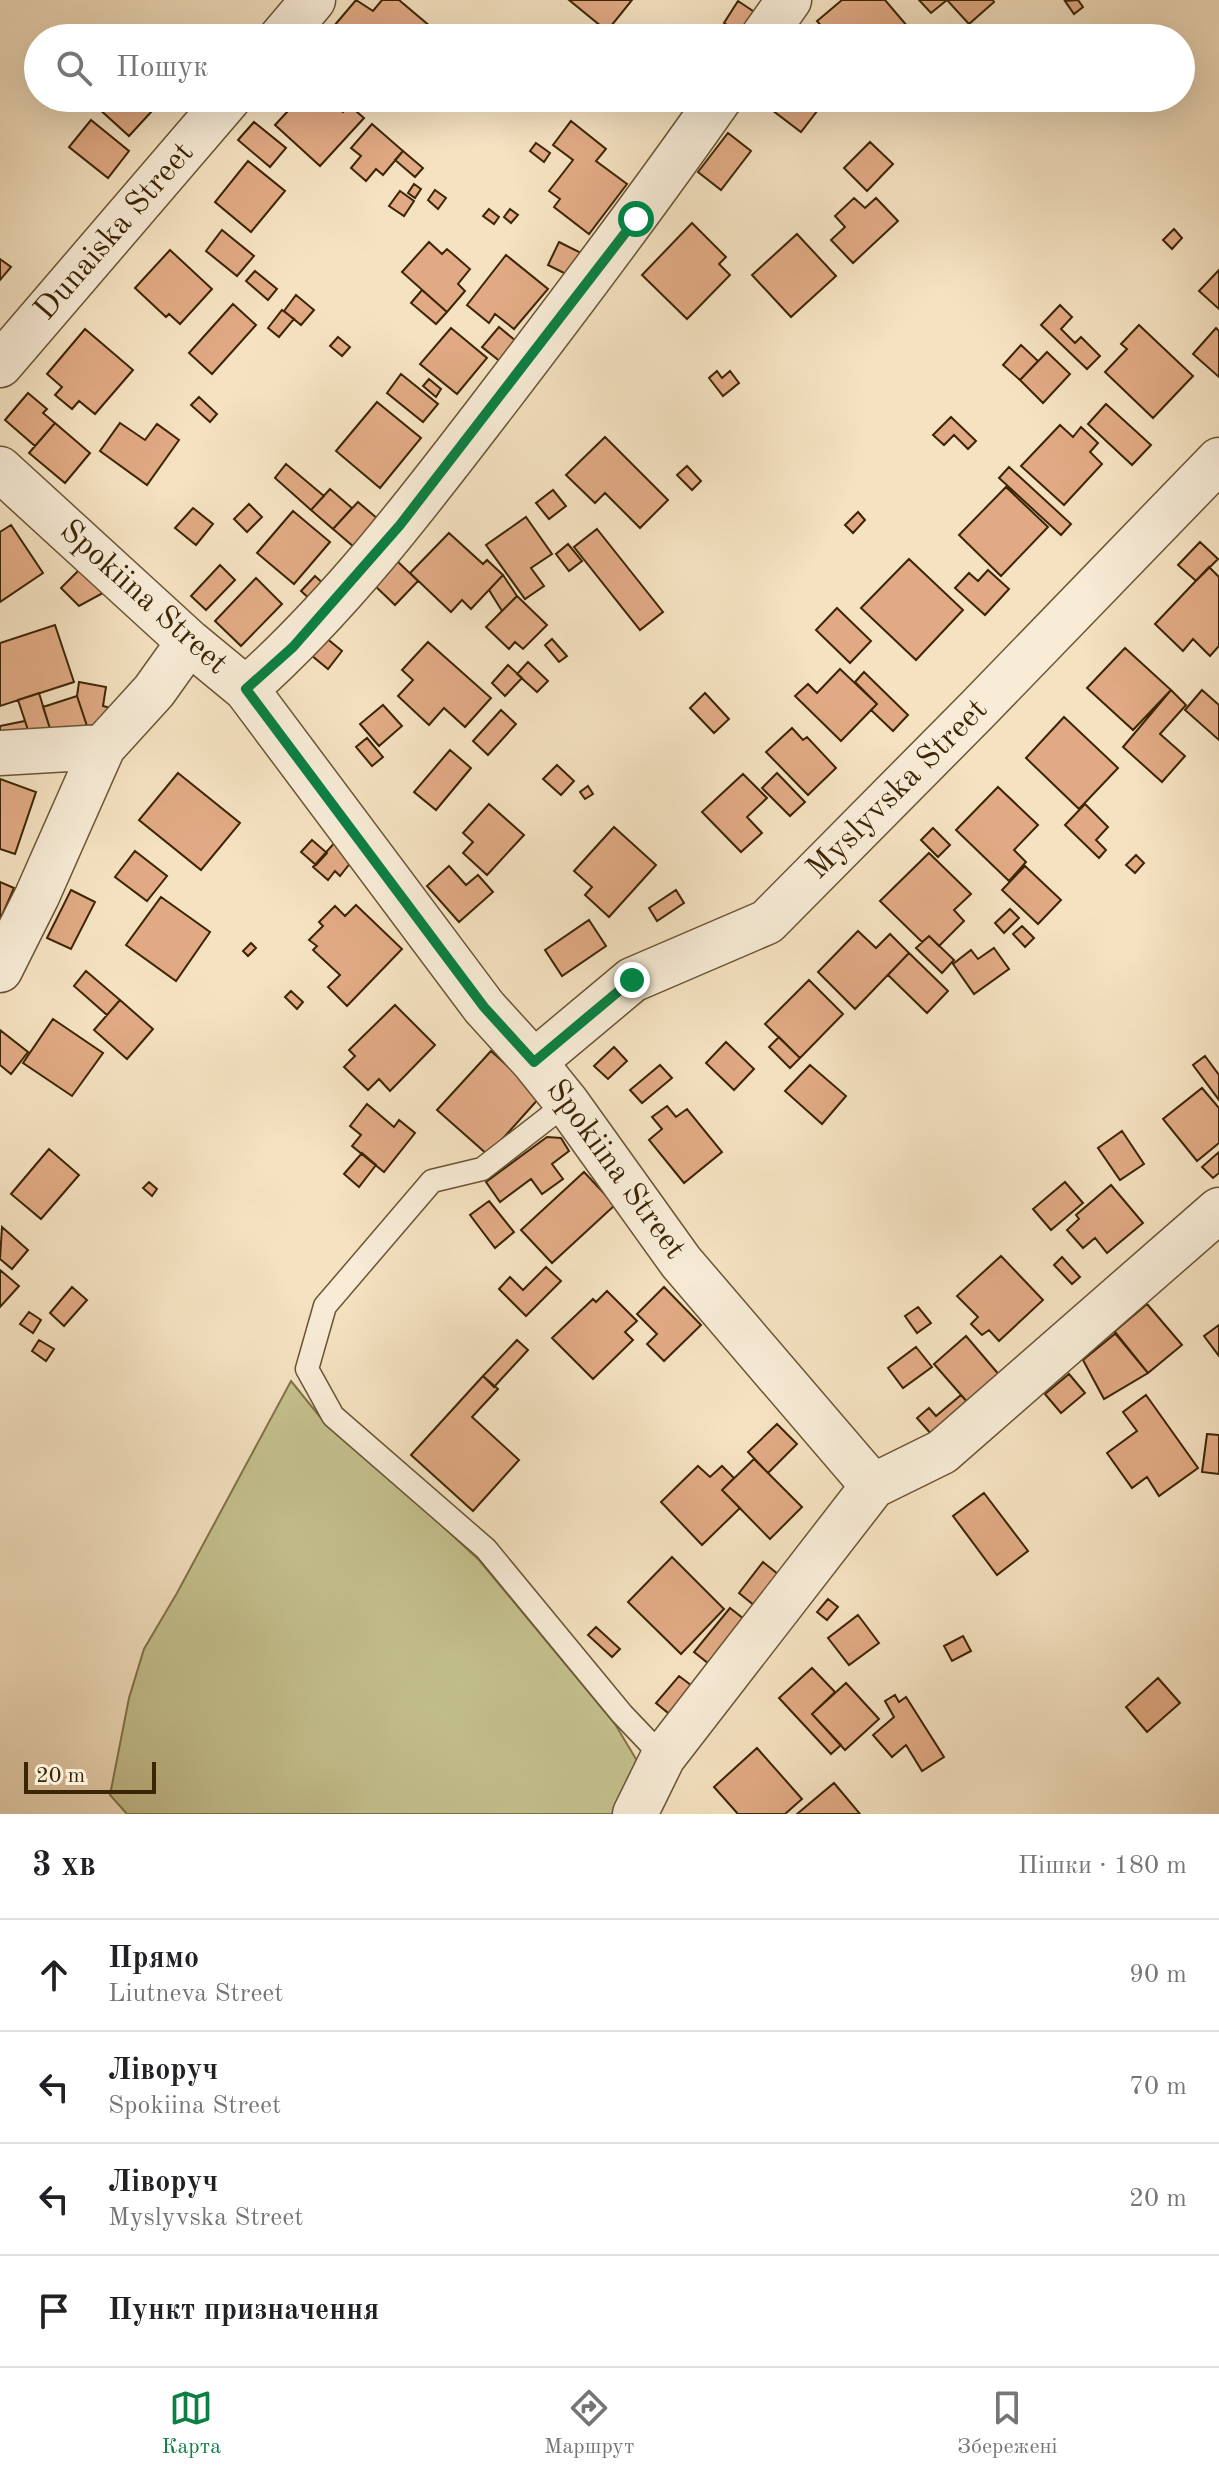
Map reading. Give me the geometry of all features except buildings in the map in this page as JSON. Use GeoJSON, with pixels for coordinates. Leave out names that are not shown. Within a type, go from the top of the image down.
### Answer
{"type":"FeatureCollection","features":[{"type":"Feature","properties":{"kind":"street"},"geometry":{"type":"LineString","coordinates":[[293,24],[313,0]]}},
{"type":"Feature","properties":{"kind":"street"},"geometry":{"type":"LineString","coordinates":[[772,24],[789,0]]}},
{"type":"Feature","properties":{"kind":"street","name":"Dunaiska Street"},"geometry":{"type":"LineString","coordinates":[[0,365],[217,112]]}},
{"type":"Feature","properties":{"kind":"street"},"geometry":{"type":"LineString","coordinates":[[246,689],[293,647],[400,525],[636,219],[710,112]]}},
{"type":"Feature","properties":{"kind":"street","name":"Myslyvska Street"},"geometry":{"type":"LineString","coordinates":[[534,1062],[632,980],[767,922],[1219,460]]}},
{"type":"Feature","properties":{"kind":"street","name":"Spokiina Street"},"geometry":{"type":"LineString","coordinates":[[0,469],[189,642],[246,689],[484,1007],[567,1103],[681,1262],[873,1486]]}},
{"type":"Feature","properties":{"kind":"street"},"geometry":{"type":"LineString","coordinates":[[0,970],[37,896],[103,747],[154,691],[189,642]]}},
{"type":"Feature","properties":{"kind":"street"},"geometry":{"type":"LineString","coordinates":[[0,753],[103,747]]}},
{"type":"Feature","properties":{"kind":"street"},"geometry":{"type":"LineString","coordinates":[[635,1814],[663,1757],[873,1486],[942,1452],[1216,1217]]}},
{"type":"Feature","properties":{"kind":"lane"},"geometry":{"type":"LineString","coordinates":[[567,1103],[482,1169],[432,1181],[325,1306],[307,1369],[333,1416],[486,1549],[622,1714],[663,1757]]}},
{"type":"Feature","properties":{"kind":"shaded area"},"geometry":{"type":"Polygon","coordinates":[[[291,1381],[325,1423],[479,1560],[615,1724],[645,1774],[621,1814],[127,1814],[110,1795],[129,1698],[144,1649],[291,1381]]]}},
{"type":"Feature","properties":{"kind":"route"},"geometry":{"type":"LineString","coordinates":[[632,980],[534,1062],[484,1007],[246,689],[293,647],[400,525],[636,219]]}}]}
